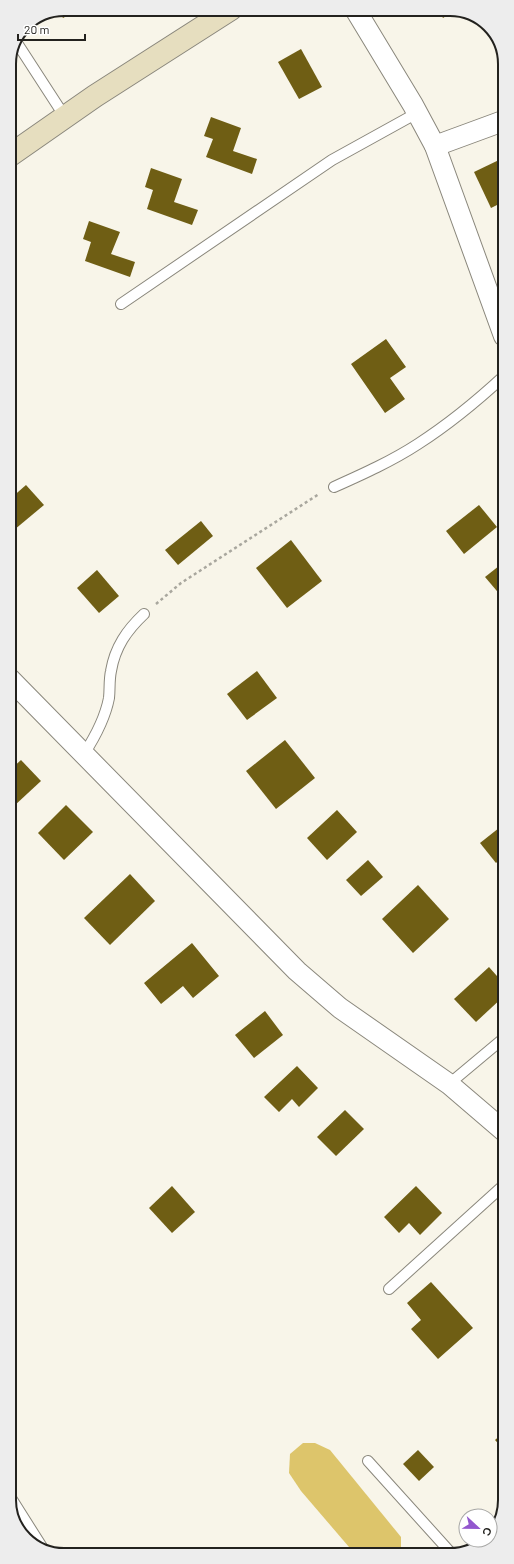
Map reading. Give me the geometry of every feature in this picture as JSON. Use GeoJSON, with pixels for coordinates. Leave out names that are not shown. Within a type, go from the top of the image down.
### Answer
{"type":"FeatureCollection","features":[{"type":"Feature","properties":{"kind":"main road"},"geometry":{"type":"LineString","coordinates":[[16,151],[190,34],[220,16]]}},
{"type":"Feature","properties":{"kind":"street"},"geometry":{"type":"LineString","coordinates":[[359,16],[435,146],[498,319]]}},
{"type":"Feature","properties":{"kind":"street"},"geometry":{"type":"LineString","coordinates":[[435,146],[498,123]]}},
{"type":"Feature","properties":{"kind":"street"},"geometry":{"type":"LineString","coordinates":[[16,685],[297,971],[340,1008],[449,1084],[498,1127]]}},
{"type":"Feature","properties":{"kind":"lane"},"geometry":{"type":"LineString","coordinates":[[20,47],[65,117]]}},
{"type":"Feature","properties":{"kind":"lane"},"geometry":{"type":"LineString","coordinates":[[121,304],[332,160],[417,113]]}},
{"type":"Feature","properties":{"kind":"lane"},"geometry":{"type":"LineString","coordinates":[[334,487],[382,465],[418,444],[452,421],[498,382]]}},
{"type":"Feature","properties":{"kind":"lane"},"geometry":{"type":"LineString","coordinates":[[84,754],[97,732],[105,713],[109,698],[111,671],[122,639],[130,628],[144,614]]}},
{"type":"Feature","properties":{"kind":"lane"},"geometry":{"type":"LineString","coordinates":[[449,1084],[498,1043]]}},
{"type":"Feature","properties":{"kind":"lane"},"geometry":{"type":"LineString","coordinates":[[389,1289],[498,1190]]}},
{"type":"Feature","properties":{"kind":"lane"},"geometry":{"type":"LineString","coordinates":[[368,1461],[446,1548]]}},
{"type":"Feature","properties":{"kind":"lane"},"geometry":{"type":"LineString","coordinates":[[16,1506],[37,1539]]}},
{"type":"Feature","properties":{"kind":"path"},"geometry":{"type":"LineString","coordinates":[[144,614],[181,583],[316,496],[334,487]]}},
{"type":"Feature","properties":{"kind":"shaded area"},"geometry":{"type":"Polygon","coordinates":[[[303,1443],[315,1443],[330,1450],[401,1537],[401,1548],[350,1548],[301,1491],[289,1473],[290,1454],[303,1443]]]}},
{"type":"Feature","properties":{"kind":"building"},"geometry":{"type":"Polygon","coordinates":[[[301,49],[322,87],[299,99],[278,62],[301,49]]]}},
{"type":"Feature","properties":{"kind":"building"},"geometry":{"type":"Polygon","coordinates":[[[211,117],[241,128],[233,151],[257,159],[252,174],[206,157],[213,139],[204,136],[211,117]]]}},
{"type":"Feature","properties":{"kind":"building"},"geometry":{"type":"Polygon","coordinates":[[[498,160],[498,204],[491,208],[474,172],[498,160]]]}},
{"type":"Feature","properties":{"kind":"building"},"geometry":{"type":"Polygon","coordinates":[[[151,168],[182,179],[174,202],[198,210],[192,225],[147,209],[153,190],[145,187],[151,168]]]}},
{"type":"Feature","properties":{"kind":"building"},"geometry":{"type":"Polygon","coordinates":[[[89,221],[120,232],[111,254],[135,262],[130,277],[85,261],[91,242],[83,239],[89,221]]]}},
{"type":"Feature","properties":{"kind":"building"},"geometry":{"type":"Polygon","coordinates":[[[386,339],[406,367],[390,378],[405,399],[385,413],[351,364],[386,339]]]}},
{"type":"Feature","properties":{"kind":"building"},"geometry":{"type":"Polygon","coordinates":[[[26,485],[44,505],[16,528],[16,494],[26,485]]]}},
{"type":"Feature","properties":{"kind":"building"},"geometry":{"type":"Polygon","coordinates":[[[479,505],[497,527],[464,554],[446,531],[479,505]]]}},
{"type":"Feature","properties":{"kind":"building"},"geometry":{"type":"Polygon","coordinates":[[[201,521],[213,536],[178,565],[165,550],[201,521]]]}},
{"type":"Feature","properties":{"kind":"building"},"geometry":{"type":"Polygon","coordinates":[[[291,540],[322,581],[287,608],[256,568],[291,540]]]}},
{"type":"Feature","properties":{"kind":"building"},"geometry":{"type":"Polygon","coordinates":[[[498,567],[498,592],[485,577],[498,567]]]}},
{"type":"Feature","properties":{"kind":"building"},"geometry":{"type":"Polygon","coordinates":[[[97,570],[119,596],[99,613],[77,588],[97,570]]]}},
{"type":"Feature","properties":{"kind":"building"},"geometry":{"type":"Polygon","coordinates":[[[257,671],[277,698],[247,720],[227,694],[257,671]]]}},
{"type":"Feature","properties":{"kind":"building"},"geometry":{"type":"Polygon","coordinates":[[[285,740],[315,778],[276,809],[246,771],[285,740]]]}},
{"type":"Feature","properties":{"kind":"building"},"geometry":{"type":"Polygon","coordinates":[[[21,760],[41,781],[16,804],[16,765],[21,760]]]}},
{"type":"Feature","properties":{"kind":"building"},"geometry":{"type":"Polygon","coordinates":[[[66,805],[93,832],[64,860],[38,833],[66,805]]]}},
{"type":"Feature","properties":{"kind":"building"},"geometry":{"type":"Polygon","coordinates":[[[337,810],[357,832],[327,860],[307,838],[337,810]]]}},
{"type":"Feature","properties":{"kind":"building"},"geometry":{"type":"Polygon","coordinates":[[[498,829],[498,861],[496,863],[480,843],[498,829]]]}},
{"type":"Feature","properties":{"kind":"building"},"geometry":{"type":"Polygon","coordinates":[[[368,860],[383,877],[361,896],[346,880],[368,860]]]}},
{"type":"Feature","properties":{"kind":"building"},"geometry":{"type":"Polygon","coordinates":[[[130,874],[155,901],[110,945],[84,918],[130,874]]]}},
{"type":"Feature","properties":{"kind":"building"},"geometry":{"type":"Polygon","coordinates":[[[418,885],[449,919],[413,953],[382,919],[418,885]]]}},
{"type":"Feature","properties":{"kind":"building"},"geometry":{"type":"Polygon","coordinates":[[[192,943],[219,976],[193,998],[183,986],[161,1004],[144,983],[192,943]]]}},
{"type":"Feature","properties":{"kind":"building"},"geometry":{"type":"Polygon","coordinates":[[[489,967],[498,977],[498,1002],[476,1022],[454,999],[489,967]]]}},
{"type":"Feature","properties":{"kind":"building"},"geometry":{"type":"Polygon","coordinates":[[[265,1011],[283,1035],[254,1058],[235,1035],[265,1011]]]}},
{"type":"Feature","properties":{"kind":"building"},"geometry":{"type":"Polygon","coordinates":[[[297,1066],[318,1088],[299,1107],[292,1099],[279,1112],[264,1097],[297,1066]]]}},
{"type":"Feature","properties":{"kind":"building"},"geometry":{"type":"Polygon","coordinates":[[[345,1110],[364,1129],[336,1156],[317,1137],[345,1110]]]}},
{"type":"Feature","properties":{"kind":"building"},"geometry":{"type":"Polygon","coordinates":[[[172,1186],[195,1212],[172,1233],[149,1208],[172,1186]]]}},
{"type":"Feature","properties":{"kind":"building"},"geometry":{"type":"Polygon","coordinates":[[[416,1186],[442,1213],[420,1235],[409,1223],[399,1233],[384,1217],[416,1186]]]}},
{"type":"Feature","properties":{"kind":"building"},"geometry":{"type":"Polygon","coordinates":[[[431,1282],[473,1328],[438,1359],[411,1329],[421,1320],[407,1303],[431,1282]]]}},
{"type":"Feature","properties":{"kind":"building"},"geometry":{"type":"Polygon","coordinates":[[[418,1450],[434,1467],[419,1481],[403,1464],[418,1450]]]}}]}
